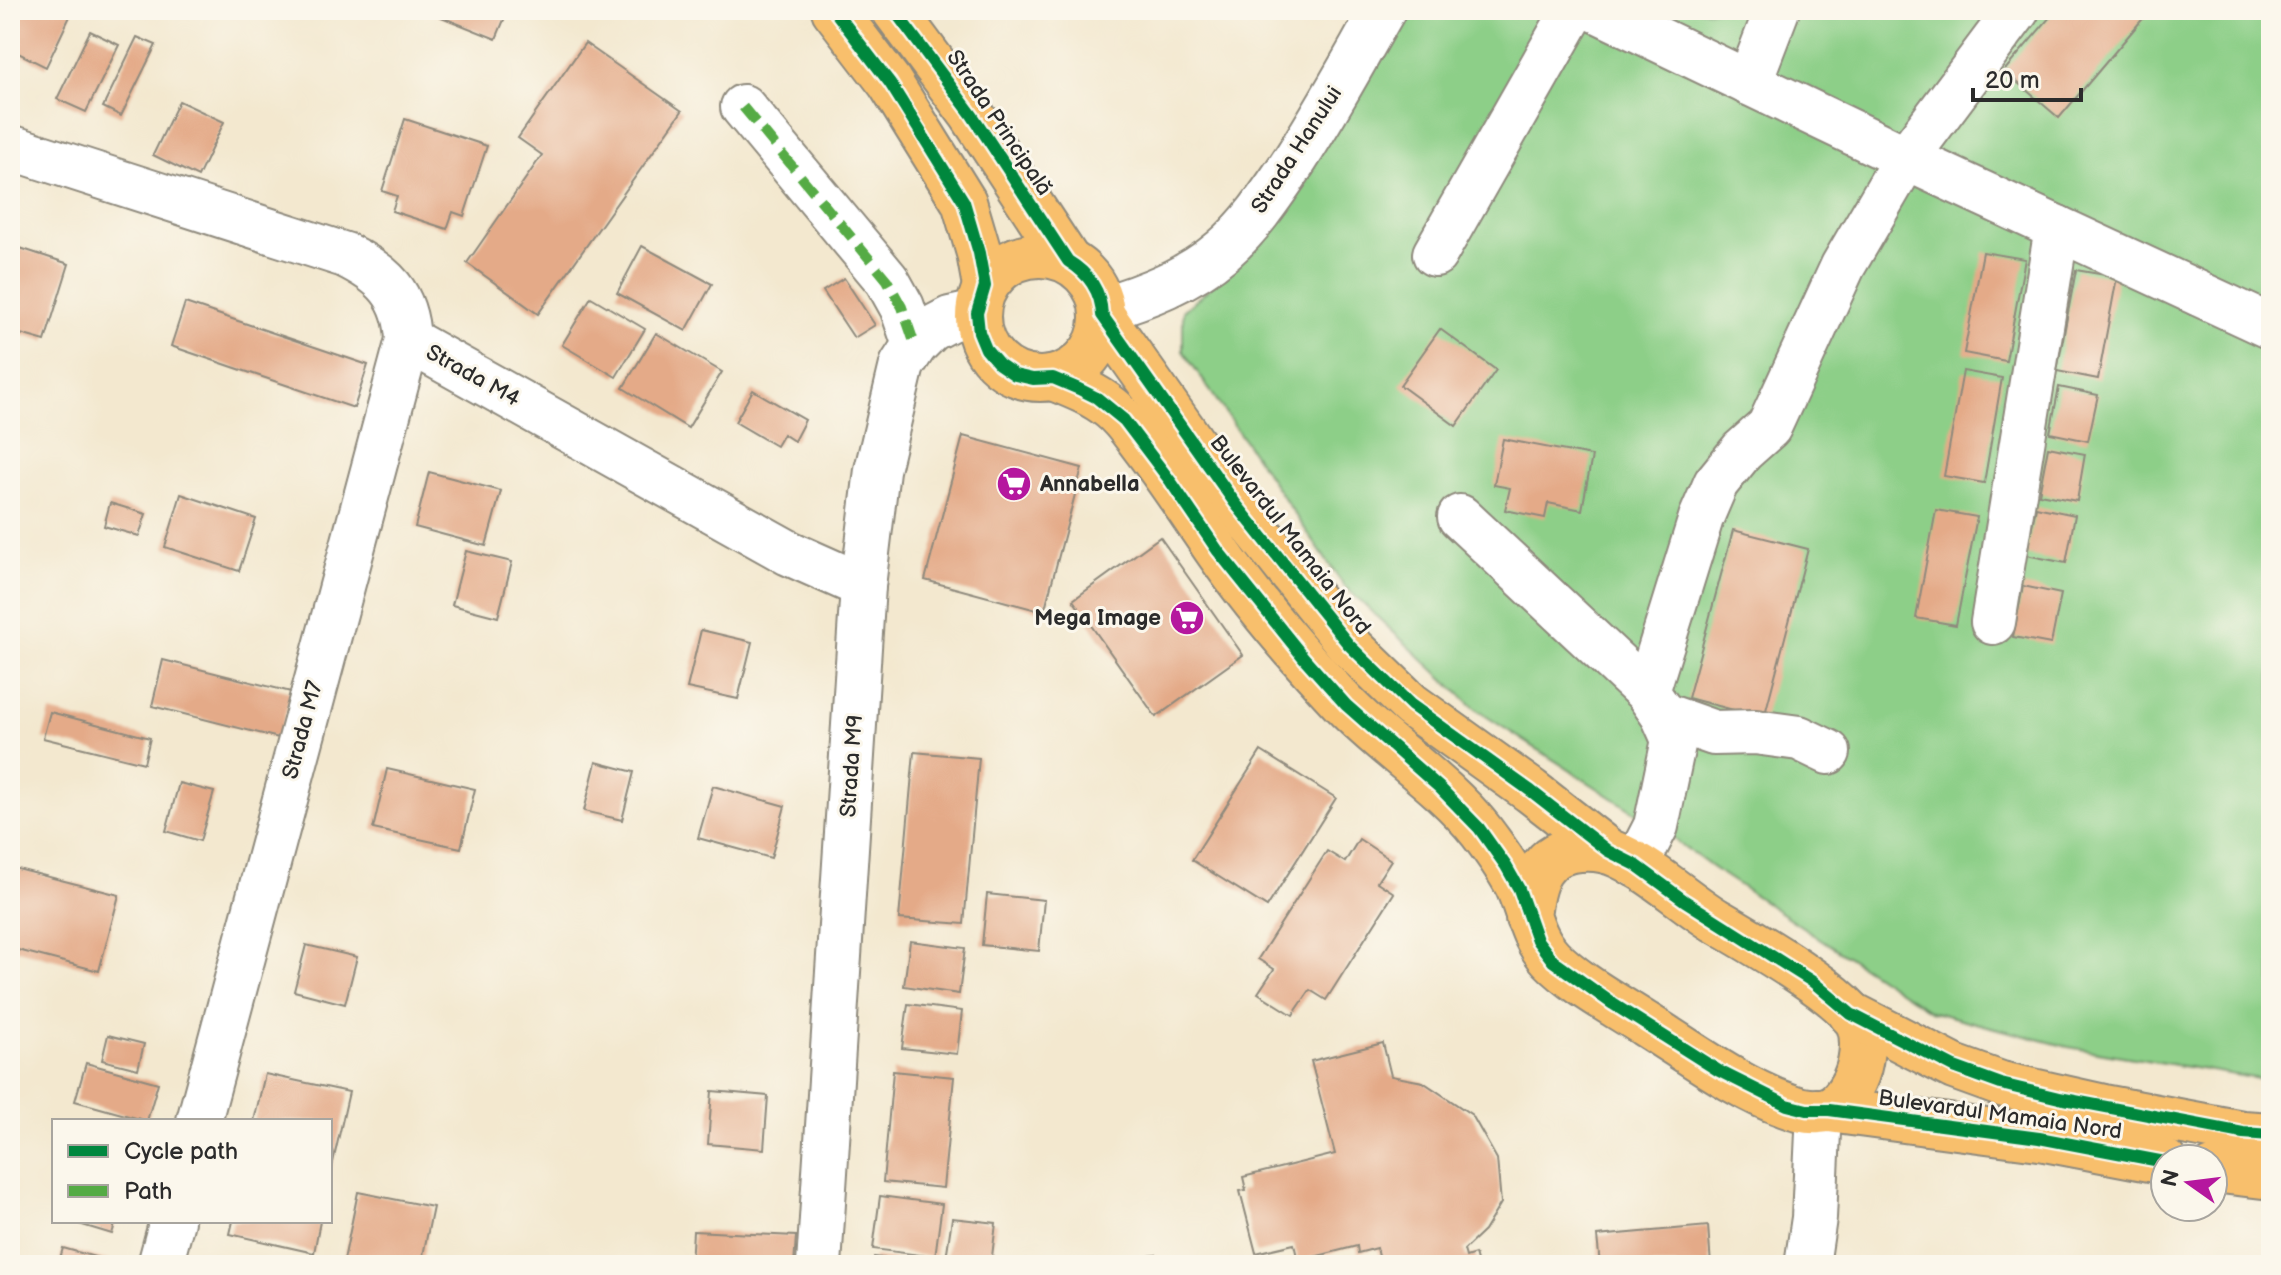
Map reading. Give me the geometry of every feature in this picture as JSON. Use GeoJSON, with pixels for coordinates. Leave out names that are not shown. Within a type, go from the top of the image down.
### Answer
{"type":"FeatureCollection","features":[{"type":"Feature","properties":{"kind":"main road"},"geometry":{"type":"LineString","coordinates":[[834,10],[890,83],[946,168],[964,202],[974,229],[982,341],[999,364],[1015,375],[1033,379],[1053,378],[1083,362],[1101,332],[1102,312],[1088,277],[1068,261],[1053,255],[1037,254],[1007,263],[981,299]]}},
{"type":"Feature","properties":{"kind":"main road","name":"Strada Principală"},"geometry":{"type":"LineString","coordinates":[[894,10],[972,115],[1068,261]]}},
{"type":"Feature","properties":{"kind":"main road","name":"Bulevardul Mamaia Nord"},"geometry":{"type":"LineString","coordinates":[[1102,312],[1235,503],[1349,645],[1411,705],[1622,858],[1813,982],[1851,1014],[1941,1061],[2001,1084],[2104,1107],[2243,1133],[2271,1135]]}},
{"type":"Feature","properties":{"kind":"main road"},"geometry":{"type":"LineString","coordinates":[[1053,378],[1097,398],[1124,420],[1218,551],[1304,658],[1346,705],[1440,788],[1479,828],[1519,889],[1528,918]]}},
{"type":"Feature","properties":{"kind":"main road"},"geometry":{"type":"LineString","coordinates":[[1528,918],[1530,893],[1537,873],[1549,859],[1567,850],[1622,858]]}},
{"type":"Feature","properties":{"kind":"main road","name":"Bulevardul Mamaia Nord"},"geometry":{"type":"LineString","coordinates":[[1528,918],[1537,940],[1553,961],[1613,1004],[1719,1071],[1787,1105],[2039,1138],[2149,1159]]}},
{"type":"Feature","properties":{"kind":"main road"},"geometry":{"type":"LineString","coordinates":[[1824,1110],[1846,1095],[1856,1077],[1862,1043],[1859,1026],[1851,1014]]}},
{"type":"Feature","properties":{"kind":"main road"},"geometry":{"type":"LineString","coordinates":[[2229,1172],[2271,1177]]}},
{"type":"Feature","properties":{"kind":"street","name":"Strada Hanului"},"geometry":{"type":"LineString","coordinates":[[1102,312],[1186,276],[1224,250],[1266,203],[1300,152],[1383,10]]}},
{"type":"Feature","properties":{"kind":"street"},"geometry":{"type":"LineString","coordinates":[[1435,254],[1574,10]]}},
{"type":"Feature","properties":{"kind":"street"},"geometry":{"type":"LineString","coordinates":[[1597,10],[1906,158],[2271,327]]}},
{"type":"Feature","properties":{"kind":"street"},"geometry":{"type":"LineString","coordinates":[[1749,83],[1777,10]]}},
{"type":"Feature","properties":{"kind":"street"},"geometry":{"type":"LineString","coordinates":[[1622,858],[1656,826],[1674,740],[1655,704],[1701,518],[1716,483],[1742,451],[1769,427],[1843,266],[1906,158],[2017,10]]}},
{"type":"Feature","properties":{"kind":"street"},"geometry":{"type":"LineString","coordinates":[[743,107],[887,280],[902,307],[915,345]]}},
{"type":"Feature","properties":{"kind":"street","name":"Strada M4"},"geometry":{"type":"LineString","coordinates":[[10,147],[356,260],[386,281],[398,297],[407,318],[408,340],[789,553],[863,586]]}},
{"type":"Feature","properties":{"kind":"street"},"geometry":{"type":"LineString","coordinates":[[1993,622],[2057,228]]}},
{"type":"Feature","properties":{"kind":"street","name":"Strada M9"},"geometry":{"type":"LineString","coordinates":[[819,1265],[863,586],[877,470],[902,365],[915,345],[931,329],[981,299]]}},
{"type":"Feature","properties":{"kind":"street","name":"Strada M7"},"geometry":{"type":"LineString","coordinates":[[200,1119],[408,340]]}},
{"type":"Feature","properties":{"kind":"street"},"geometry":{"type":"LineString","coordinates":[[1460,517],[1655,704],[1714,733],[1755,732],[1799,738],[1828,752]]}},
{"type":"Feature","properties":{"kind":"street"},"geometry":{"type":"LineString","coordinates":[[1807,1265],[1824,1110]]}},
{"type":"Feature","properties":{"kind":"street"},"geometry":{"type":"LineString","coordinates":[[160,1265],[171,1223]]}},
{"type":"Feature","properties":{"kind":"green space"},"geometry":{"type":"Polygon","coordinates":[[[1393,10],[2271,10],[2271,1081],[2068,1047],[1930,1011],[1713,868],[1656,826],[1478,711],[1344,586],[1183,351],[1183,311],[1265,240],[1393,10]]]}},
{"type":"Feature","properties":{"kind":"building"},"geometry":{"type":"Polygon","coordinates":[[[10,10],[73,10],[46,67],[10,49],[10,10]]]}},
{"type":"Feature","properties":{"kind":"building"},"geometry":{"type":"Polygon","coordinates":[[[424,10],[508,10],[496,39],[424,10]]]}},
{"type":"Feature","properties":{"kind":"building"},"geometry":{"type":"Polygon","coordinates":[[[2056,10],[2140,10],[2146,15],[2059,118],[2004,71],[2056,10]]]}},
{"type":"Feature","properties":{"kind":"building"},"geometry":{"type":"Polygon","coordinates":[[[90,31],[119,45],[86,112],[57,99],[90,31]]]}},
{"type":"Feature","properties":{"kind":"building"},"geometry":{"type":"Polygon","coordinates":[[[137,37],[156,45],[121,116],[103,107],[137,37]]]}},
{"type":"Feature","properties":{"kind":"building"},"geometry":{"type":"Polygon","coordinates":[[[585,43],[682,111],[538,314],[467,263],[542,155],[518,138],[585,43]]]}},
{"type":"Feature","properties":{"kind":"building"},"geometry":{"type":"Polygon","coordinates":[[[179,101],[224,122],[198,177],[153,155],[179,101]]]}},
{"type":"Feature","properties":{"kind":"building"},"geometry":{"type":"Polygon","coordinates":[[[405,119],[487,146],[464,216],[453,212],[447,229],[392,211],[397,196],[382,191],[405,119]]]}},
{"type":"Feature","properties":{"kind":"building"},"geometry":{"type":"Polygon","coordinates":[[[642,246],[712,284],[686,331],[617,293],[642,246]]]}},
{"type":"Feature","properties":{"kind":"building"},"geometry":{"type":"Polygon","coordinates":[[[20,248],[69,264],[45,341],[10,331],[10,279],[20,248]]]}},
{"type":"Feature","properties":{"kind":"building"},"geometry":{"type":"Polygon","coordinates":[[[1983,252],[2025,259],[2006,361],[1964,353],[1983,252]]]}},
{"type":"Feature","properties":{"kind":"building"},"geometry":{"type":"Polygon","coordinates":[[[2076,270],[2117,277],[2098,379],[2057,371],[2076,270]]]}},
{"type":"Feature","properties":{"kind":"building"},"geometry":{"type":"Polygon","coordinates":[[[844,278],[875,325],[854,338],[823,291],[844,278]]]}},
{"type":"Feature","properties":{"kind":"building"},"geometry":{"type":"Polygon","coordinates":[[[591,297],[645,329],[616,377],[562,345],[591,297]]]}},
{"type":"Feature","properties":{"kind":"building"},"geometry":{"type":"Polygon","coordinates":[[[185,303],[368,365],[354,408],[171,346],[185,303]]]}},
{"type":"Feature","properties":{"kind":"building"},"geometry":{"type":"Polygon","coordinates":[[[1440,329],[1496,370],[1456,426],[1400,385],[1440,329]]]}},
{"type":"Feature","properties":{"kind":"building"},"geometry":{"type":"Polygon","coordinates":[[[656,333],[722,372],[688,428],[623,388],[656,333]]]}},
{"type":"Feature","properties":{"kind":"building"},"geometry":{"type":"Polygon","coordinates":[[[1963,371],[2002,378],[1984,483],[1944,476],[1963,371]]]}},
{"type":"Feature","properties":{"kind":"building"},"geometry":{"type":"Polygon","coordinates":[[[2059,387],[2098,395],[2088,441],[2050,433],[2059,387]]]}},
{"type":"Feature","properties":{"kind":"building"},"geometry":{"type":"Polygon","coordinates":[[[753,390],[805,420],[794,441],[783,434],[776,446],[735,422],[753,390]]]}},
{"type":"Feature","properties":{"kind":"building"},"geometry":{"type":"Polygon","coordinates":[[[963,436],[1082,468],[1044,612],[925,580],[963,436]]]}},
{"type":"Feature","properties":{"kind":"building"},"geometry":{"type":"Polygon","coordinates":[[[1503,439],[1592,456],[1582,510],[1548,503],[1545,518],[1505,510],[1510,488],[1494,485],[1503,439]]]}},
{"type":"Feature","properties":{"kind":"building"},"geometry":{"type":"Polygon","coordinates":[[[2048,447],[2085,454],[2077,501],[2039,494],[2048,447]]]}},
{"type":"Feature","properties":{"kind":"building"},"geometry":{"type":"Polygon","coordinates":[[[429,472],[501,491],[486,546],[415,527],[429,472]]]}},
{"type":"Feature","properties":{"kind":"building"},"geometry":{"type":"Polygon","coordinates":[[[10,488],[17,490],[11,515],[10,514],[10,488]]]}},
{"type":"Feature","properties":{"kind":"building"},"geometry":{"type":"Polygon","coordinates":[[[181,494],[256,519],[239,571],[165,547],[181,494]]]}},
{"type":"Feature","properties":{"kind":"building"},"geometry":{"type":"Polygon","coordinates":[[[110,503],[146,514],[139,536],[104,526],[110,503]]]}},
{"type":"Feature","properties":{"kind":"building"},"geometry":{"type":"Polygon","coordinates":[[[2036,507],[2075,515],[2066,563],[2026,555],[2036,507]]]}},
{"type":"Feature","properties":{"kind":"building"},"geometry":{"type":"Polygon","coordinates":[[[1936,510],[1977,517],[1956,625],[1916,618],[1936,510]]]}},
{"type":"Feature","properties":{"kind":"building"},"geometry":{"type":"Polygon","coordinates":[[[1733,530],[1808,549],[1764,718],[1688,698],[1733,530]]]}},
{"type":"Feature","properties":{"kind":"building"},"geometry":{"type":"Polygon","coordinates":[[[1160,537],[1243,655],[1156,717],[1073,600],[1160,537]]]}},
{"type":"Feature","properties":{"kind":"building"},"geometry":{"type":"Polygon","coordinates":[[[466,551],[512,562],[498,617],[452,605],[466,551]]]}},
{"type":"Feature","properties":{"kind":"building"},"geometry":{"type":"Polygon","coordinates":[[[2023,586],[2061,594],[2051,644],[2013,637],[2023,586]]]}},
{"type":"Feature","properties":{"kind":"building"},"geometry":{"type":"Polygon","coordinates":[[[701,630],[752,642],[738,699],[687,688],[701,630]]]}},
{"type":"Feature","properties":{"kind":"building"},"geometry":{"type":"Polygon","coordinates":[[[163,660],[291,692],[279,738],[152,706],[163,660]]]}},
{"type":"Feature","properties":{"kind":"building"},"geometry":{"type":"Polygon","coordinates":[[[50,712],[150,738],[144,763],[43,738],[50,712]]]}},
{"type":"Feature","properties":{"kind":"building"},"geometry":{"type":"Polygon","coordinates":[[[1261,751],[1336,798],[1267,907],[1192,860],[1261,751]]]}},
{"type":"Feature","properties":{"kind":"building"},"geometry":{"type":"Polygon","coordinates":[[[914,752],[979,758],[964,924],[899,919],[914,752]]]}},
{"type":"Feature","properties":{"kind":"building"},"geometry":{"type":"Polygon","coordinates":[[[596,762],[634,772],[622,820],[584,811],[596,762]]]}},
{"type":"Feature","properties":{"kind":"building"},"geometry":{"type":"Polygon","coordinates":[[[387,769],[475,789],[461,848],[373,829],[387,769]]]}},
{"type":"Feature","properties":{"kind":"building"},"geometry":{"type":"Polygon","coordinates":[[[179,783],[214,792],[200,841],[166,831],[179,783]]]}},
{"type":"Feature","properties":{"kind":"building"},"geometry":{"type":"Polygon","coordinates":[[[713,786],[785,806],[771,858],[698,838],[713,786]]]}},
{"type":"Feature","properties":{"kind":"building"},"geometry":{"type":"Polygon","coordinates":[[[1359,839],[1391,860],[1377,882],[1394,893],[1326,1000],[1310,990],[1293,1015],[1258,993],[1274,969],[1258,959],[1327,851],[1345,862],[1359,839]]]}},
{"type":"Feature","properties":{"kind":"building"},"geometry":{"type":"Polygon","coordinates":[[[10,867],[119,895],[99,971],[10,948],[10,867]]]}},
{"type":"Feature","properties":{"kind":"building"},"geometry":{"type":"Polygon","coordinates":[[[987,894],[1044,900],[1039,951],[982,945],[987,894]]]}},
{"type":"Feature","properties":{"kind":"building"},"geometry":{"type":"Polygon","coordinates":[[[910,941],[965,948],[959,994],[904,986],[910,941]]]}},
{"type":"Feature","properties":{"kind":"building"},"geometry":{"type":"Polygon","coordinates":[[[306,945],[357,957],[345,1004],[294,991],[306,945]]]}},
{"type":"Feature","properties":{"kind":"building"},"geometry":{"type":"Polygon","coordinates":[[[908,1004],[962,1011],[957,1054],[902,1048],[908,1004]]]}},
{"type":"Feature","properties":{"kind":"building"},"geometry":{"type":"Polygon","coordinates":[[[108,1035],[144,1044],[138,1069],[102,1060],[108,1035]]]}},
{"type":"Feature","properties":{"kind":"building"},"geometry":{"type":"Polygon","coordinates":[[[1383,1043],[1391,1076],[1423,1082],[1472,1115],[1497,1159],[1501,1203],[1484,1231],[1464,1250],[1466,1257],[1475,1254],[1478,1265],[1381,1265],[1377,1248],[1358,1253],[1357,1246],[1298,1261],[1294,1244],[1256,1253],[1240,1191],[1246,1190],[1243,1177],[1335,1154],[1311,1061],[1383,1043]]]}},
{"type":"Feature","properties":{"kind":"building"},"geometry":{"type":"Polygon","coordinates":[[[86,1063],[158,1083],[148,1119],[75,1101],[86,1063]]]}},
{"type":"Feature","properties":{"kind":"building"},"geometry":{"type":"Polygon","coordinates":[[[893,1071],[954,1077],[943,1188],[883,1182],[893,1071]]]}},
{"type":"Feature","properties":{"kind":"building"},"geometry":{"type":"Polygon","coordinates":[[[265,1074],[349,1092],[332,1167],[332,1119],[254,1119],[265,1074]]]}},
{"type":"Feature","properties":{"kind":"building"},"geometry":{"type":"Polygon","coordinates":[[[712,1091],[768,1096],[764,1149],[708,1144],[712,1091]]]}},
{"type":"Feature","properties":{"kind":"building"},"geometry":{"type":"Polygon","coordinates":[[[358,1192],[433,1207],[421,1265],[343,1265],[358,1192]]]}},
{"type":"Feature","properties":{"kind":"building"},"geometry":{"type":"Polygon","coordinates":[[[880,1196],[942,1204],[935,1257],[873,1249],[880,1196]]]}},
{"type":"Feature","properties":{"kind":"building"},"geometry":{"type":"Polygon","coordinates":[[[952,1218],[996,1223],[991,1265],[945,1265],[952,1218]]]}},
{"type":"Feature","properties":{"kind":"building"},"geometry":{"type":"Polygon","coordinates":[[[76,1223],[115,1223],[112,1234],[76,1223]]]}},
{"type":"Feature","properties":{"kind":"building"},"geometry":{"type":"Polygon","coordinates":[[[233,1223],[320,1223],[314,1253],[230,1234],[233,1223]]]}},
{"type":"Feature","properties":{"kind":"building"},"geometry":{"type":"Polygon","coordinates":[[[1708,1226],[1711,1265],[1600,1265],[1597,1236],[1708,1226]]]}},
{"type":"Feature","properties":{"kind":"building"},"geometry":{"type":"Polygon","coordinates":[[[693,1231],[796,1236],[794,1265],[691,1265],[693,1231]]]}},
{"type":"Feature","properties":{"kind":"building"},"geometry":{"type":"Polygon","coordinates":[[[63,1248],[120,1264],[120,1265],[58,1265],[63,1248]]]}},
{"type":"Feature","properties":{"kind":"building"},"geometry":{"type":"Polygon","coordinates":[[[1156,1255],[1157,1265],[1099,1265],[1099,1263],[1156,1255]]]}},
{"type":"Feature","properties":{"kind":"building"},"geometry":{"type":"Polygon","coordinates":[[[874,1257],[920,1263],[920,1265],[873,1265],[874,1257]]]}},
{"type":"Feature","properties":{"kind":"marked path"},"geometry":{"type":"LineString","coordinates":[[743,107],[887,280],[902,307],[915,345]]}},
{"type":"Feature","properties":{"kind":"cycle path"},"geometry":{"type":"LineString","coordinates":[[834,10],[890,83],[964,202],[985,286],[977,313],[979,332],[986,349],[999,364],[1015,375],[1033,379],[1053,378],[1097,398],[1124,420],[1218,551],[1304,658],[1346,705],[1440,788],[1479,828],[1519,889],[1537,940],[1553,961],[1613,1004],[1719,1071],[1787,1105],[2039,1138],[2149,1159]]}},
{"type":"Feature","properties":{"kind":"cycle path"},"geometry":{"type":"LineString","coordinates":[[894,10],[972,115],[1068,261],[1082,271],[1092,284],[1102,315],[1235,503],[1349,645],[1411,705],[1608,851],[1636,865],[1685,901],[1813,982],[1851,1014],[1954,1067],[2001,1084],[2059,1098],[2243,1133],[2271,1135]]}},
{"type":"Feature","properties":{"kind":"place","name":"Annabella"},"geometry":{"type":"Point","coordinates":[1014,484]}},
{"type":"Feature","properties":{"kind":"place","name":"Mega Image"},"geometry":{"type":"Point","coordinates":[1187,618]}}]}
